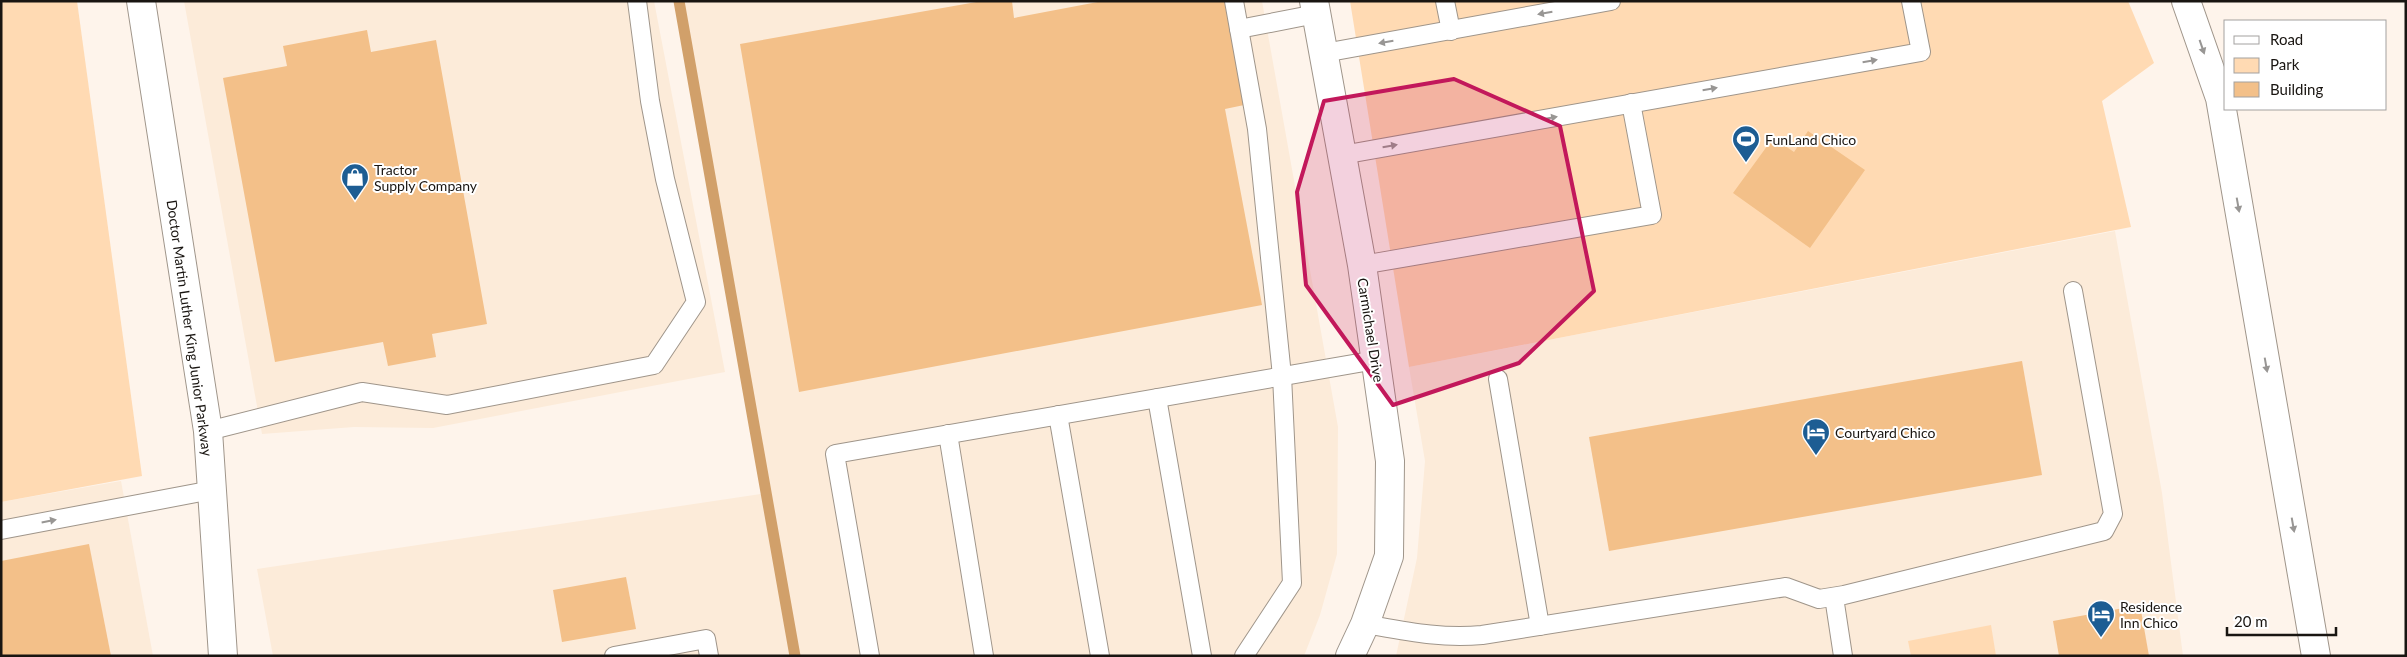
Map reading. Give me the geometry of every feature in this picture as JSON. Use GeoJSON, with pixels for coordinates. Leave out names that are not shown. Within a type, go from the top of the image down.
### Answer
{"type":"FeatureCollection","features":[{"type":"Feature","properties":{"kind":"main road","name":"Doctor Martin Luther King Junior Parkway"},"geometry":{"type":"LineString","coordinates":[[140,1],[208,431],[223,656]]}},
{"type":"Feature","properties":{"kind":"main road"},"geometry":{"type":"LineString","coordinates":[[2186,1],[2220,98],[2316,656]]}},
{"type":"Feature","properties":{"kind":"main road","name":"Carmichael Drive"},"geometry":{"type":"LineString","coordinates":[[1315,8],[1362,265],[1390,461],[1389,556],[1365,624],[1350,656]]}},
{"type":"Feature","properties":{"kind":"lane"},"geometry":{"type":"LineString","coordinates":[[208,431],[362,392],[447,405],[654,365],[696,302],[665,179],[650,101],[637,1]]}},
{"type":"Feature","properties":{"kind":"lane"},"geometry":{"type":"LineString","coordinates":[[1234,1],[1257,129],[1282,376],[1292,583],[1244,656]]}},
{"type":"Feature","properties":{"kind":"lane"},"geometry":{"type":"LineString","coordinates":[[1445,1],[1451,30]]}},
{"type":"Feature","properties":{"kind":"lane"},"geometry":{"type":"LineString","coordinates":[[1324,54],[1610,1]]}},
{"type":"Feature","properties":{"kind":"lane"},"geometry":{"type":"LineString","coordinates":[[1342,155],[1921,52],[1911,1]]}},
{"type":"Feature","properties":{"kind":"lane"},"geometry":{"type":"LineString","coordinates":[[1239,29],[1315,8]]}},
{"type":"Feature","properties":{"kind":"lane"},"geometry":{"type":"LineString","coordinates":[[1362,265],[1652,214],[1631,103]]}},
{"type":"Feature","properties":{"kind":"lane"},"geometry":{"type":"LineString","coordinates":[[1365,624],[1431,636],[1454,638],[1786,587],[1819,599],[1834,597],[2104,531],[2113,514],[2073,291]]}},
{"type":"Feature","properties":{"kind":"lane"},"geometry":{"type":"LineString","coordinates":[[870,656],[835,454],[1376,360]]}},
{"type":"Feature","properties":{"kind":"lane"},"geometry":{"type":"LineString","coordinates":[[1498,379],[1540,626]]}},
{"type":"Feature","properties":{"kind":"lane"},"geometry":{"type":"LineString","coordinates":[[1157,398],[1202,656]]}},
{"type":"Feature","properties":{"kind":"lane"},"geometry":{"type":"LineString","coordinates":[[1058,415],[1100,656]]}},
{"type":"Feature","properties":{"kind":"lane"},"geometry":{"type":"LineString","coordinates":[[948,434],[984,656]]}},
{"type":"Feature","properties":{"kind":"lane"},"geometry":{"type":"LineString","coordinates":[[1,530],[212,490]]}},
{"type":"Feature","properties":{"kind":"lane"},"geometry":{"type":"LineString","coordinates":[[1834,597],[1844,656]]}},
{"type":"Feature","properties":{"kind":"lane"},"geometry":{"type":"LineString","coordinates":[[614,656],[706,639],[709,656]]}},
{"type":"Feature","properties":{"kind":"highlighted area"},"geometry":{"type":"Polygon","coordinates":[[[1454,79],[1560,126],[1594,291],[1519,363],[1393,405],[1306,285],[1297,192],[1324,101],[1454,79]]]}},
{"type":"Feature","properties":{"kind":"shaded area"},"geometry":{"type":"Polygon","coordinates":[[[184,1],[654,1],[725,372],[433,428],[354,427],[262,434],[184,1]]]}},
{"type":"Feature","properties":{"kind":"shaded area"},"geometry":{"type":"Polygon","coordinates":[[[681,1],[1262,1],[1338,427],[1337,554],[1320,615],[1304,656],[273,656],[257,569],[768,493],[681,1]]]}},
{"type":"Feature","properties":{"kind":"shaded area"},"geometry":{"type":"Polygon","coordinates":[[[2115,231],[2162,493],[2183,656],[1396,656],[1417,558],[1425,461],[1409,367],[2115,231]]]}},
{"type":"Feature","properties":{"kind":"shaded area"},"geometry":{"type":"Polygon","coordinates":[[[121,481],[153,656],[1,656],[1,502],[121,481]]]}},
{"type":"Feature","properties":{"kind":"green space"},"geometry":{"type":"Polygon","coordinates":[[[1,1],[77,1],[142,476],[1,502],[1,1]]]}},
{"type":"Feature","properties":{"kind":"green space","name":"FunLand Chico"},"geometry":{"type":"Polygon","coordinates":[[[1350,1],[2128,1],[2154,63],[2102,101],[2131,227],[1409,367],[1350,1]]]}},
{"type":"Feature","properties":{"kind":"green space"},"geometry":{"type":"Polygon","coordinates":[[[1991,625],[1996,656],[1911,656],[1908,641],[1991,625]]]}},
{"type":"Feature","properties":{"kind":"building"},"geometry":{"type":"Polygon","coordinates":[[[982,1],[1012,1],[1014,18],[1103,1],[1229,1],[1249,104],[1225,109],[1262,305],[799,392],[740,44],[982,1]]]}},
{"type":"Feature","properties":{"kind":"building","name":"Tractor Supply Company"},"geometry":{"type":"Polygon","coordinates":[[[367,30],[371,52],[436,40],[487,324],[432,334],[436,357],[388,366],[383,342],[275,362],[223,78],[287,66],[283,46],[367,30]]]}},
{"type":"Feature","properties":{"kind":"building"},"geometry":{"type":"Polygon","coordinates":[[[1808,131],[1865,170],[1810,248],[1733,193],[1773,138],[1794,152],[1808,131]]]}},
{"type":"Feature","properties":{"kind":"building","name":"Courtyard Chico"},"geometry":{"type":"Polygon","coordinates":[[[2022,361],[2042,475],[1609,551],[1589,437],[2022,361]]]}},
{"type":"Feature","properties":{"kind":"building"},"geometry":{"type":"Polygon","coordinates":[[[89,544],[111,656],[1,656],[1,561],[89,544]]]}},
{"type":"Feature","properties":{"kind":"building"},"geometry":{"type":"Polygon","coordinates":[[[626,577],[636,629],[562,642],[553,590],[626,577]]]}},
{"type":"Feature","properties":{"kind":"building","name":"Residence Inn Chico"},"geometry":{"type":"Polygon","coordinates":[[[2140,605],[2149,656],[2059,656],[2053,621],[2140,605]]]}},
{"type":"Feature","properties":{"kind":"waterway"},"geometry":{"type":"LineString","coordinates":[[679,1],[795,656]]}},
{"type":"Feature","properties":{"kind":"place","name":"FunLand Chico"},"geometry":{"type":"Point","coordinates":[1746,163]}},
{"type":"Feature","properties":{"kind":"place","name":"Tractor Supply Company"},"geometry":{"type":"Point","coordinates":[355,201]}},
{"type":"Feature","properties":{"kind":"place","name":"Courtyard Chico"},"geometry":{"type":"Point","coordinates":[1816,456]}},
{"type":"Feature","properties":{"kind":"place","name":"Residence Inn Chico"},"geometry":{"type":"Point","coordinates":[2101,638]}}]}
